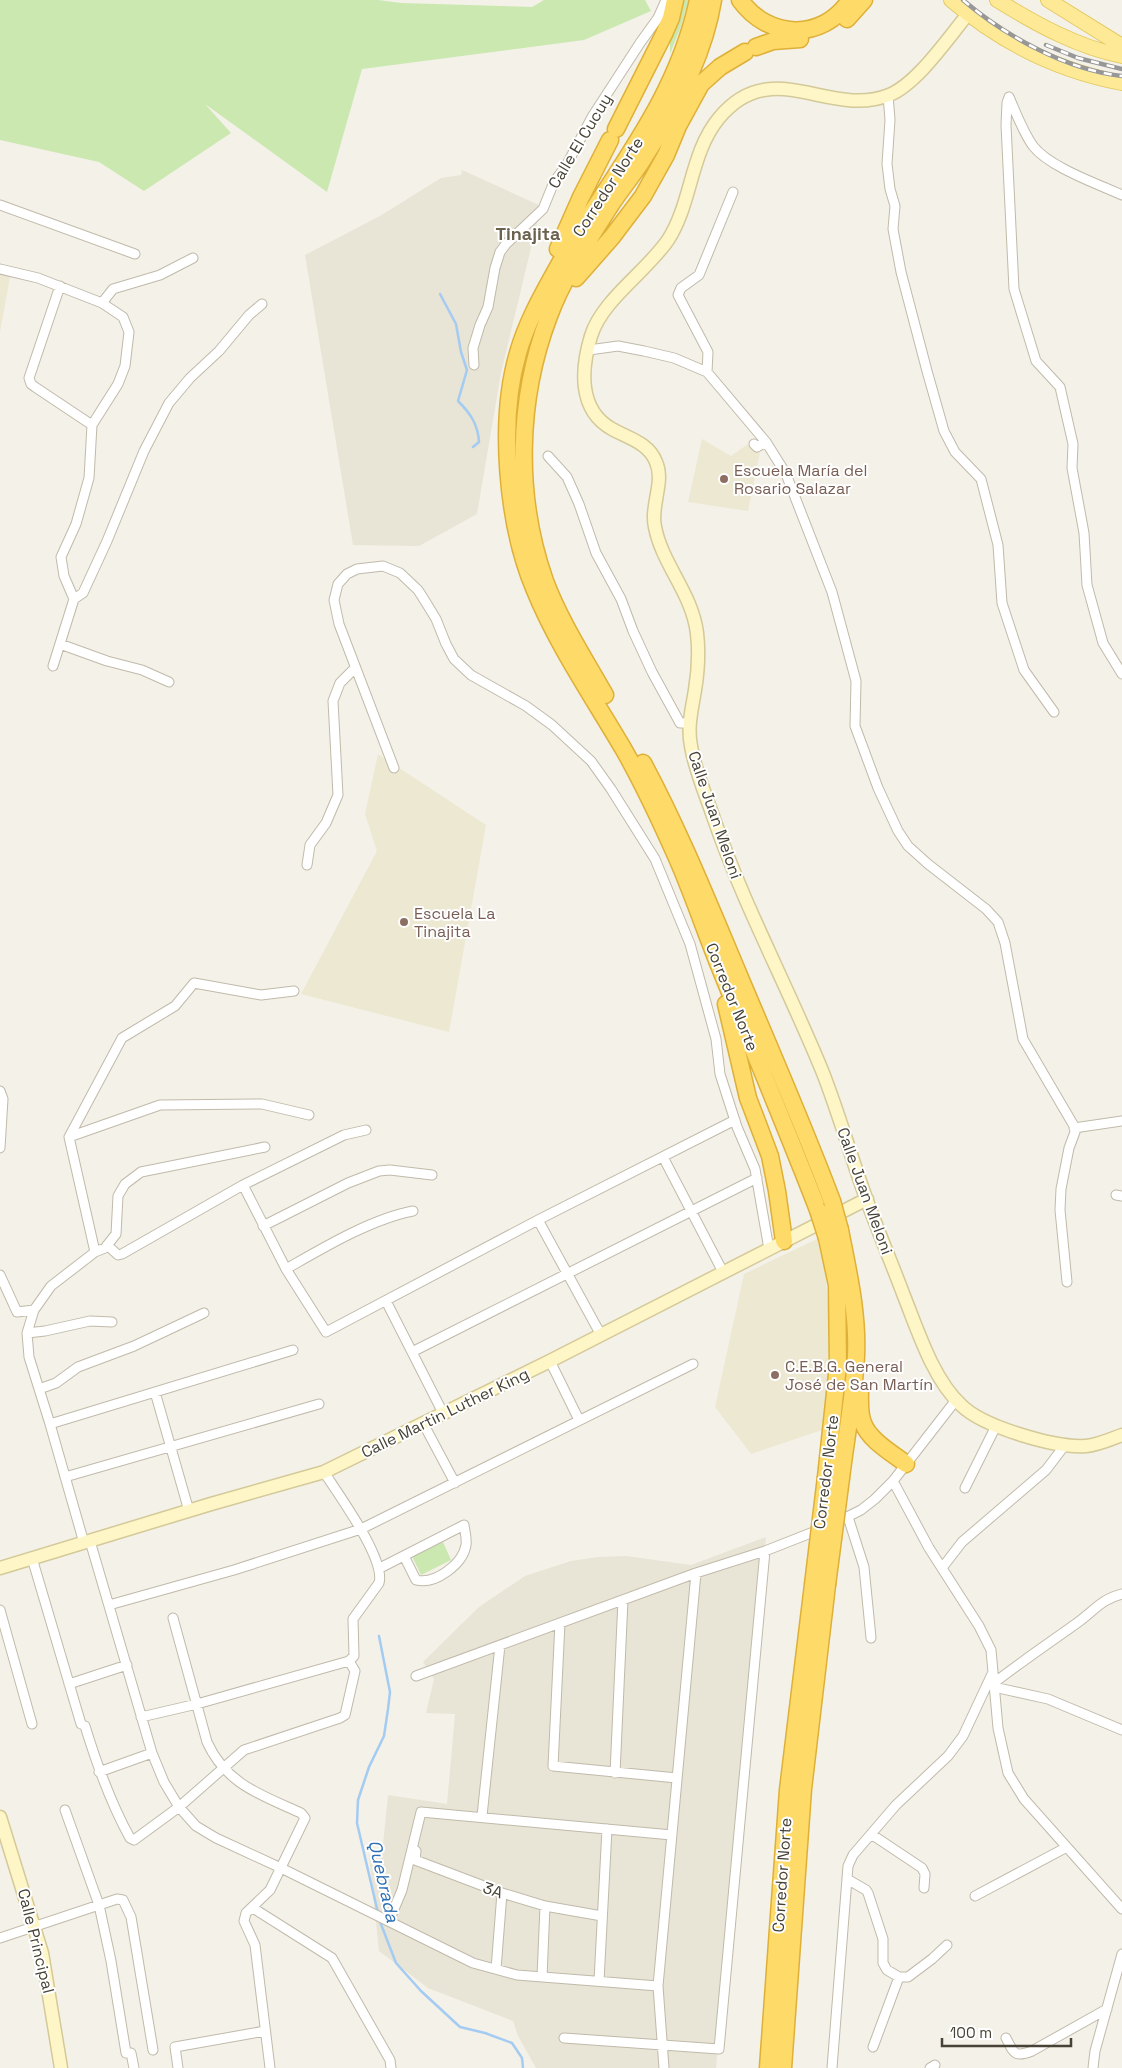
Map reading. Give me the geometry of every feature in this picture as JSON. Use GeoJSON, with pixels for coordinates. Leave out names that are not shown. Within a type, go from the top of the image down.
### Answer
{"type":"FeatureCollection","features":[{"type":"Feature","properties":{"kind":"highway"},"geometry":{"type":"LineString","coordinates":[[532,314],[566,230],[664,34],[671,18],[675,0]]}},
{"type":"Feature","properties":{"kind":"highway","name":"Corredor Norte"},"geometry":{"type":"LineString","coordinates":[[698,0],[691,31],[668,90],[649,125],[579,230],[532,314],[518,352],[510,388],[508,448],[512,503],[520,544],[533,586],[551,626],[627,756],[674,850],[818,1210],[834,1234],[850,1280],[855,1321],[856,1355],[833,1477],[820,1585],[802,1789],[783,2068]]}},
{"type":"Feature","properties":{"kind":"highway","name":"Corredor Norte"},"geometry":{"type":"LineString","coordinates":[[712,0],[704,35],[680,95],[650,149],[591,238],[549,314],[536,354],[528,392],[523,447],[526,500],[532,541],[563,622],[663,800],[805,1132],[832,1201],[837,1285],[838,1365],[833,1477]]}},
{"type":"Feature","properties":{"kind":"highway"},"geometry":{"type":"LineString","coordinates":[[740,0],[754,16],[766,24],[779,29],[793,30],[813,28],[826,23],[838,14],[850,0]]}},
{"type":"Feature","properties":{"kind":"highway"},"geometry":{"type":"LineString","coordinates":[[549,314],[578,275],[627,218],[643,196],[666,155],[678,126],[701,84],[720,66],[750,50],[773,41],[807,38],[824,34],[845,22],[864,0]]}},
{"type":"Feature","properties":{"kind":"highway"},"geometry":{"type":"LineString","coordinates":[[713,951],[748,1098],[770,1156],[777,1191],[776,1245]]}},
{"type":"Feature","properties":{"kind":"highway"},"geometry":{"type":"LineString","coordinates":[[856,1355],[860,1413],[863,1424],[869,1434],[906,1464]]}},
{"type":"Feature","properties":{"kind":"highway","name":"Corredor Norte"},"geometry":{"type":"LineString","coordinates":[[768,2068],[788,1790],[820,1585]]}},
{"type":"Feature","properties":{"kind":"main road"},"geometry":{"type":"LineString","coordinates":[[951,0],[998,35],[1059,66],[1122,83]]}},
{"type":"Feature","properties":{"kind":"main road"},"geometry":{"type":"LineString","coordinates":[[997,0],[1029,20],[1074,42],[1122,56]]}},
{"type":"Feature","properties":{"kind":"main road"},"geometry":{"type":"LineString","coordinates":[[1048,0],[1122,46]]}},
{"type":"Feature","properties":{"kind":"main road","name":"Calle Juan Meloni"},"geometry":{"type":"LineString","coordinates":[[968,14],[915,77],[902,88],[888,96],[858,100],[841,99],[793,89],[774,88],[754,92],[721,115],[708,134],[684,206],[672,233],[660,252],[612,301],[600,316],[592,333],[583,380],[587,400],[594,416],[609,428],[633,439],[651,451],[659,470],[654,516],[655,528],[659,542],[694,615],[698,641],[696,684],[688,729],[696,767],[725,851],[824,1075],[866,1199],[926,1350],[947,1389],[956,1400],[966,1410],[996,1426],[1065,1445],[1088,1446],[1122,1435]]}},
{"type":"Feature","properties":{"kind":"main road","name":"Calle Martin Luther King"},"geometry":{"type":"LineString","coordinates":[[0,1568],[324,1472],[550,1361],[866,1199]]}},
{"type":"Feature","properties":{"kind":"main road","name":"Calle Principal"},"geometry":{"type":"LineString","coordinates":[[0,1817],[42,1952],[61,2068]]}},
{"type":"Feature","properties":{"kind":"street","name":"Calle El Cucuy"},"geometry":{"type":"LineString","coordinates":[[474,365],[474,348],[480,325],[488,307],[500,252],[543,209],[554,182],[566,166],[592,117],[658,18],[666,0]]}},
{"type":"Feature","properties":{"kind":"street"},"geometry":{"type":"LineString","coordinates":[[888,96],[890,120],[887,164],[890,189],[895,206],[893,229],[901,272],[927,371],[944,431],[955,452],[981,479],[998,545],[1002,603],[1024,670],[1054,712]]}},
{"type":"Feature","properties":{"kind":"street"},"geometry":{"type":"LineString","coordinates":[[1122,195],[1072,173],[1034,147],[1020,122],[1010,97],[1007,103],[1006,125],[1014,289],[1036,361],[1060,387],[1073,444],[1072,468],[1084,533],[1087,585],[1104,643],[1122,674]]}},
{"type":"Feature","properties":{"kind":"street"},"geometry":{"type":"LineString","coordinates":[[708,372],[708,352],[678,295],[681,288],[699,275],[733,192]]}},
{"type":"Feature","properties":{"kind":"street"},"geometry":{"type":"LineString","coordinates":[[0,205],[135,254]]}},
{"type":"Feature","properties":{"kind":"street"},"geometry":{"type":"LineString","coordinates":[[102,303],[113,289],[160,275],[193,258]]}},
{"type":"Feature","properties":{"kind":"street"},"geometry":{"type":"LineString","coordinates":[[0,269],[60,286],[102,303],[123,317],[129,332],[125,366],[118,384],[92,425],[89,478],[76,524],[60,557],[64,576],[74,599]]}},
{"type":"Feature","properties":{"kind":"street"},"geometry":{"type":"LineString","coordinates":[[60,286],[29,378],[31,384],[35,387],[92,425]]}},
{"type":"Feature","properties":{"kind":"street"},"geometry":{"type":"LineString","coordinates":[[52,666],[74,599],[83,593],[107,541],[144,451],[168,403],[190,378],[219,351],[249,314],[262,304]]}},
{"type":"Feature","properties":{"kind":"street"},"geometry":{"type":"LineString","coordinates":[[588,350],[618,346],[674,358],[708,372],[766,442],[786,474],[832,592],[856,681],[855,726],[878,788],[898,831],[908,846],[998,922],[1006,943],[1023,1039],[1074,1128],[1061,1189],[1060,1210],[1067,1282]]}},
{"type":"Feature","properties":{"kind":"street"},"geometry":{"type":"LineString","coordinates":[[754,444],[757,447],[766,442]]}},
{"type":"Feature","properties":{"kind":"street"},"geometry":{"type":"LineString","coordinates":[[548,456],[567,477],[596,553],[621,599],[652,672],[680,722],[690,723]]}},
{"type":"Feature","properties":{"kind":"street"},"geometry":{"type":"LineString","coordinates":[[394,768],[338,624],[334,600],[338,584],[347,574],[357,569],[384,566],[400,573],[418,590],[436,619],[454,659],[471,674],[526,706],[552,725],[591,761],[655,859],[690,944],[716,1039],[720,1074],[735,1120],[753,1161],[776,1245]]}},
{"type":"Feature","properties":{"kind":"street"},"geometry":{"type":"LineString","coordinates":[[60,644],[107,662],[142,670],[170,682]]}},
{"type":"Feature","properties":{"kind":"street"},"geometry":{"type":"LineString","coordinates":[[307,864],[310,845],[326,823],[338,795],[333,701],[340,683],[356,668]]}},
{"type":"Feature","properties":{"kind":"street"},"geometry":{"type":"LineString","coordinates":[[95,1252],[69,1137],[122,1038],[175,1006],[194,983],[261,996],[294,991]]}},
{"type":"Feature","properties":{"kind":"street"},"geometry":{"type":"LineString","coordinates":[[0,1090],[3,1099],[0,1148]]}},
{"type":"Feature","properties":{"kind":"street"},"geometry":{"type":"LineString","coordinates":[[69,1137],[160,1105],[262,1104],[309,1115]]}},
{"type":"Feature","properties":{"kind":"street"},"geometry":{"type":"LineString","coordinates":[[243,1185],[286,1269],[326,1332],[538,1220],[735,1120]]}},
{"type":"Feature","properties":{"kind":"street"},"geometry":{"type":"LineString","coordinates":[[1074,1128],[1122,1121]]}},
{"type":"Feature","properties":{"kind":"street"},"geometry":{"type":"LineString","coordinates":[[108,1245],[118,1255],[122,1254],[243,1185],[344,1135],[366,1130]]}},
{"type":"Feature","properties":{"kind":"street"},"geometry":{"type":"LineString","coordinates":[[265,1147],[141,1172],[125,1184],[118,1196],[116,1234],[108,1245],[95,1252],[51,1286],[34,1310],[27,1333],[29,1356],[65,1477],[109,1605],[152,1753],[164,1782],[179,1807],[196,1826],[216,1838],[282,1868],[473,1963],[517,1975],[658,1986]]}},
{"type":"Feature","properties":{"kind":"street"},"geometry":{"type":"LineString","coordinates":[[663,1157],[723,1272]]}},
{"type":"Feature","properties":{"kind":"street"},"geometry":{"type":"LineString","coordinates":[[263,1226],[348,1183],[378,1171],[390,1170],[432,1174]]}},
{"type":"Feature","properties":{"kind":"street"},"geometry":{"type":"LineString","coordinates":[[412,1352],[757,1178]]}},
{"type":"Feature","properties":{"kind":"street"},"geometry":{"type":"LineString","coordinates":[[286,1269],[389,1217],[413,1211]]}},
{"type":"Feature","properties":{"kind":"street"},"geometry":{"type":"LineString","coordinates":[[538,1220],[601,1335]]}},
{"type":"Feature","properties":{"kind":"street"},"geometry":{"type":"LineString","coordinates":[[0,1275],[17,1312],[34,1310]]}},
{"type":"Feature","properties":{"kind":"street"},"geometry":{"type":"LineString","coordinates":[[386,1301],[443,1413]]}},
{"type":"Feature","properties":{"kind":"street"},"geometry":{"type":"LineString","coordinates":[[39,1389],[56,1383],[78,1367],[134,1346],[204,1313]]}},
{"type":"Feature","properties":{"kind":"street"},"geometry":{"type":"LineString","coordinates":[[27,1333],[90,1321],[112,1322]]}},
{"type":"Feature","properties":{"kind":"street"},"geometry":{"type":"LineString","coordinates":[[50,1424],[293,1350]]}},
{"type":"Feature","properties":{"kind":"street"},"geometry":{"type":"LineString","coordinates":[[550,1361],[580,1420]]}},
{"type":"Feature","properties":{"kind":"street"},"geometry":{"type":"LineString","coordinates":[[109,1605],[234,1570],[361,1530],[693,1364]]}},
{"type":"Feature","properties":{"kind":"street"},"geometry":{"type":"LineString","coordinates":[[155,1392],[190,1511]]}},
{"type":"Feature","properties":{"kind":"street"},"geometry":{"type":"LineString","coordinates":[[416,1676],[696,1573],[765,1551],[848,1517],[875,1499],[893,1481],[956,1400]]}},
{"type":"Feature","properties":{"kind":"street"},"geometry":{"type":"LineString","coordinates":[[65,1477],[319,1404]]}},
{"type":"Feature","properties":{"kind":"street"},"geometry":{"type":"LineString","coordinates":[[424,1423],[455,1483]]}},
{"type":"Feature","properties":{"kind":"street"},"geometry":{"type":"LineString","coordinates":[[965,1488],[996,1426]]}},
{"type":"Feature","properties":{"kind":"street"},"geometry":{"type":"LineString","coordinates":[[942,1568],[962,1542],[1046,1470],[1065,1445]]}},
{"type":"Feature","properties":{"kind":"street"},"geometry":{"type":"LineString","coordinates":[[141,1717],[196,1704],[349,1661],[354,1656],[353,1619],[380,1583],[380,1568],[361,1530],[324,1472]]}},
{"type":"Feature","properties":{"kind":"street"},"geometry":{"type":"LineString","coordinates":[[893,1481],[942,1568],[979,1626],[991,1650],[998,1728],[1008,1773],[1024,1799],[1122,1909]]}},
{"type":"Feature","properties":{"kind":"street"},"geometry":{"type":"LineString","coordinates":[[848,1517],[864,1567],[871,1638]]}},
{"type":"Feature","properties":{"kind":"street"},"geometry":{"type":"LineString","coordinates":[[380,1568],[464,1525],[466,1546],[462,1555],[455,1564],[442,1574],[428,1581],[416,1580],[404,1556]]}},
{"type":"Feature","properties":{"kind":"street"},"geometry":{"type":"LineString","coordinates":[[564,2038],[720,2049],[765,1551]]}},
{"type":"Feature","properties":{"kind":"street"},"geometry":{"type":"LineString","coordinates":[[32,1558],[69,1684],[99,1772],[115,1810],[130,1838],[134,1840],[179,1807],[244,1750],[345,1715],[355,1670],[349,1661]]}},
{"type":"Feature","properties":{"kind":"street"},"geometry":{"type":"LineString","coordinates":[[664,2068],[658,1986],[696,1573]]}},
{"type":"Feature","properties":{"kind":"street"},"geometry":{"type":"LineString","coordinates":[[994,1686],[1018,1664],[1080,1622],[1102,1601],[1122,1594]]}},
{"type":"Feature","properties":{"kind":"street"},"geometry":{"type":"LineString","coordinates":[[615,1772],[623,1600]]}},
{"type":"Feature","properties":{"kind":"street"},"geometry":{"type":"LineString","coordinates":[[0,1610],[32,1724]]}},
{"type":"Feature","properties":{"kind":"street"},"geometry":{"type":"LineString","coordinates":[[173,1618],[207,1742],[214,1757],[222,1768],[238,1782],[304,1815],[305,1818],[270,1890],[246,1913],[244,1921],[255,1945],[270,2068]]}},
{"type":"Feature","properties":{"kind":"street"},"geometry":{"type":"LineString","coordinates":[[560,1623],[553,1766],[677,1778]]}},
{"type":"Feature","properties":{"kind":"street"},"geometry":{"type":"LineString","coordinates":[[482,1816],[500,1645]]}},
{"type":"Feature","properties":{"kind":"street"},"geometry":{"type":"LineString","coordinates":[[69,1684],[127,1665]]}},
{"type":"Feature","properties":{"kind":"street"},"geometry":{"type":"LineString","coordinates":[[832,2068],[848,1866],[853,1855],[896,1805],[948,1756],[962,1736],[993,1672]]}},
{"type":"Feature","properties":{"kind":"street"},"geometry":{"type":"LineString","coordinates":[[994,1686],[1048,1699],[1122,1730]]}},
{"type":"Feature","properties":{"kind":"street"},"geometry":{"type":"LineString","coordinates":[[99,1772],[152,1753]]}},
{"type":"Feature","properties":{"kind":"street"},"geometry":{"type":"LineString","coordinates":[[65,1810],[99,1905],[128,2053],[134,2068]]}},
{"type":"Feature","properties":{"kind":"street"},"geometry":{"type":"LineString","coordinates":[[387,1920],[402,1890],[421,1812],[482,1816],[672,1835]]}},
{"type":"Feature","properties":{"kind":"street"},"geometry":{"type":"LineString","coordinates":[[599,1981],[608,1829]]}},
{"type":"Feature","properties":{"kind":"street","name":"3A"},"geometry":{"type":"LineString","coordinates":[[416,1831],[418,1837],[415,1860],[502,1893],[545,1906],[602,1916]]}},
{"type":"Feature","properties":{"kind":"street"},"geometry":{"type":"LineString","coordinates":[[871,1834],[922,1868],[925,1874],[924,1888]]}},
{"type":"Feature","properties":{"kind":"street"},"geometry":{"type":"LineString","coordinates":[[975,1896],[1067,1847]]}},
{"type":"Feature","properties":{"kind":"street"},"geometry":{"type":"LineString","coordinates":[[847,1879],[868,1893],[883,1939],[884,1967],[899,1977],[908,1977],[947,1945]]}},
{"type":"Feature","properties":{"kind":"street"},"geometry":{"type":"LineString","coordinates":[[496,1969],[502,1893]]}},
{"type":"Feature","properties":{"kind":"street"},"geometry":{"type":"LineString","coordinates":[[0,1938],[117,1899],[123,1900],[131,1917],[153,2050]]}},
{"type":"Feature","properties":{"kind":"street"},"geometry":{"type":"LineString","coordinates":[[542,1977],[545,1906]]}},
{"type":"Feature","properties":{"kind":"street"},"geometry":{"type":"LineString","coordinates":[[253,1908],[332,1958],[390,2060],[391,2068]]}},
{"type":"Feature","properties":{"kind":"street"},"geometry":{"type":"LineString","coordinates":[[1093,2068],[1122,1954]]}},
{"type":"Feature","properties":{"kind":"street"},"geometry":{"type":"LineString","coordinates":[[873,2048],[899,1977]]}},
{"type":"Feature","properties":{"kind":"street"},"geometry":{"type":"LineString","coordinates":[[1006,2038],[1012,2050],[1016,2054],[1021,2055],[1032,2051],[1107,2009]]}},
{"type":"Feature","properties":{"kind":"street"},"geometry":{"type":"LineString","coordinates":[[178,2068],[175,2046],[265,2031]]}},
{"type":"Feature","properties":{"kind":"shaded area","name":"Tinajita"},"geometry":{"type":"Polygon","coordinates":[[[462,170],[541,206],[501,373],[477,514],[419,546],[353,545],[305,255],[380,216],[441,178],[461,175],[462,170]]]}},
{"type":"Feature","properties":{"kind":"shaded area"},"geometry":{"type":"Polygon","coordinates":[[[0,274],[10,277],[0,332],[0,274]]]}},
{"type":"Feature","properties":{"kind":"shaded area","name":"Escuela María del Rosario Salazar"},"geometry":{"type":"Polygon","coordinates":[[[702,439],[731,456],[748,444],[760,452],[748,511],[688,502],[702,439]]]}},
{"type":"Feature","properties":{"kind":"shaded area","name":"Escuela La Tinajita"},"geometry":{"type":"Polygon","coordinates":[[[378,754],[486,825],[449,1032],[301,994],[377,851],[365,814],[378,754]]]}},
{"type":"Feature","properties":{"kind":"shaded area","name":"C.E.B.G. General José de San Martín"},"geometry":{"type":"Polygon","coordinates":[[[819,1238],[824,1254],[831,1343],[825,1429],[751,1454],[715,1407],[744,1274],[819,1238]]]}},
{"type":"Feature","properties":{"kind":"shaded area"},"geometry":{"type":"Polygon","coordinates":[[[766,1537],[716,2068],[536,2068],[518,2036],[513,2021],[428,1988],[379,1951],[369,1855],[382,1854],[388,1795],[447,1804],[455,1714],[426,1713],[434,1679],[423,1662],[479,1607],[525,1576],[571,1561],[598,1557],[626,1556],[691,1565],[766,1537]]]}},
{"type":"Feature","properties":{"kind":"green space"},"geometry":{"type":"Polygon","coordinates":[[[0,0],[378,0],[401,3],[532,7],[544,0],[645,0],[651,11],[584,40],[362,69],[327,192],[205,104],[231,133],[144,191],[99,162],[0,140],[0,0]]]}},
{"type":"Feature","properties":{"kind":"green space"},"geometry":{"type":"Polygon","coordinates":[[[680,0],[689,0],[670,54],[670,39],[680,0]]]}},
{"type":"Feature","properties":{"kind":"green space"},"geometry":{"type":"Polygon","coordinates":[[[443,1542],[451,1560],[421,1575],[412,1556],[443,1542]]]}},
{"type":"Feature","properties":{"kind":"waterway"},"geometry":{"type":"LineString","coordinates":[[440,294],[456,324],[461,352],[467,370],[458,401],[470,414],[477,430],[479,442],[473,447]]}},
{"type":"Feature","properties":{"kind":"waterway","name":"Quebrada"},"geometry":{"type":"LineString","coordinates":[[378,1913],[357,1823],[358,1800],[369,1767],[384,1736],[390,1692],[379,1636]]}},
{"type":"Feature","properties":{"kind":"waterway","name":"Quebrada"},"geometry":{"type":"LineString","coordinates":[[379,1919],[396,1963],[421,1991],[460,2027],[485,2033],[512,2043],[522,2058],[523,2068]]}},
{"type":"Feature","properties":{"kind":"railway"},"geometry":{"type":"LineString","coordinates":[[963,0],[998,26],[1038,49],[1080,67],[1122,76]]}},
{"type":"Feature","properties":{"kind":"railway"},"geometry":{"type":"LineString","coordinates":[[1046,45],[1078,58],[1122,69]]}},
{"type":"Feature","properties":{"kind":"place","name":"Escuela María del Rosario Salazar"},"geometry":{"type":"Point","coordinates":[724,479]}},
{"type":"Feature","properties":{"kind":"place","name":"Escuela La Tinajita"},"geometry":{"type":"Point","coordinates":[404,922]}},
{"type":"Feature","properties":{"kind":"place","name":"C.E.B.G. General José de San Martín"},"geometry":{"type":"Point","coordinates":[775,1375]}},
{"type":"Feature","properties":{"kind":"district","name":"Tinajita"},"geometry":{"type":"Point","coordinates":[528,233]}}]}
